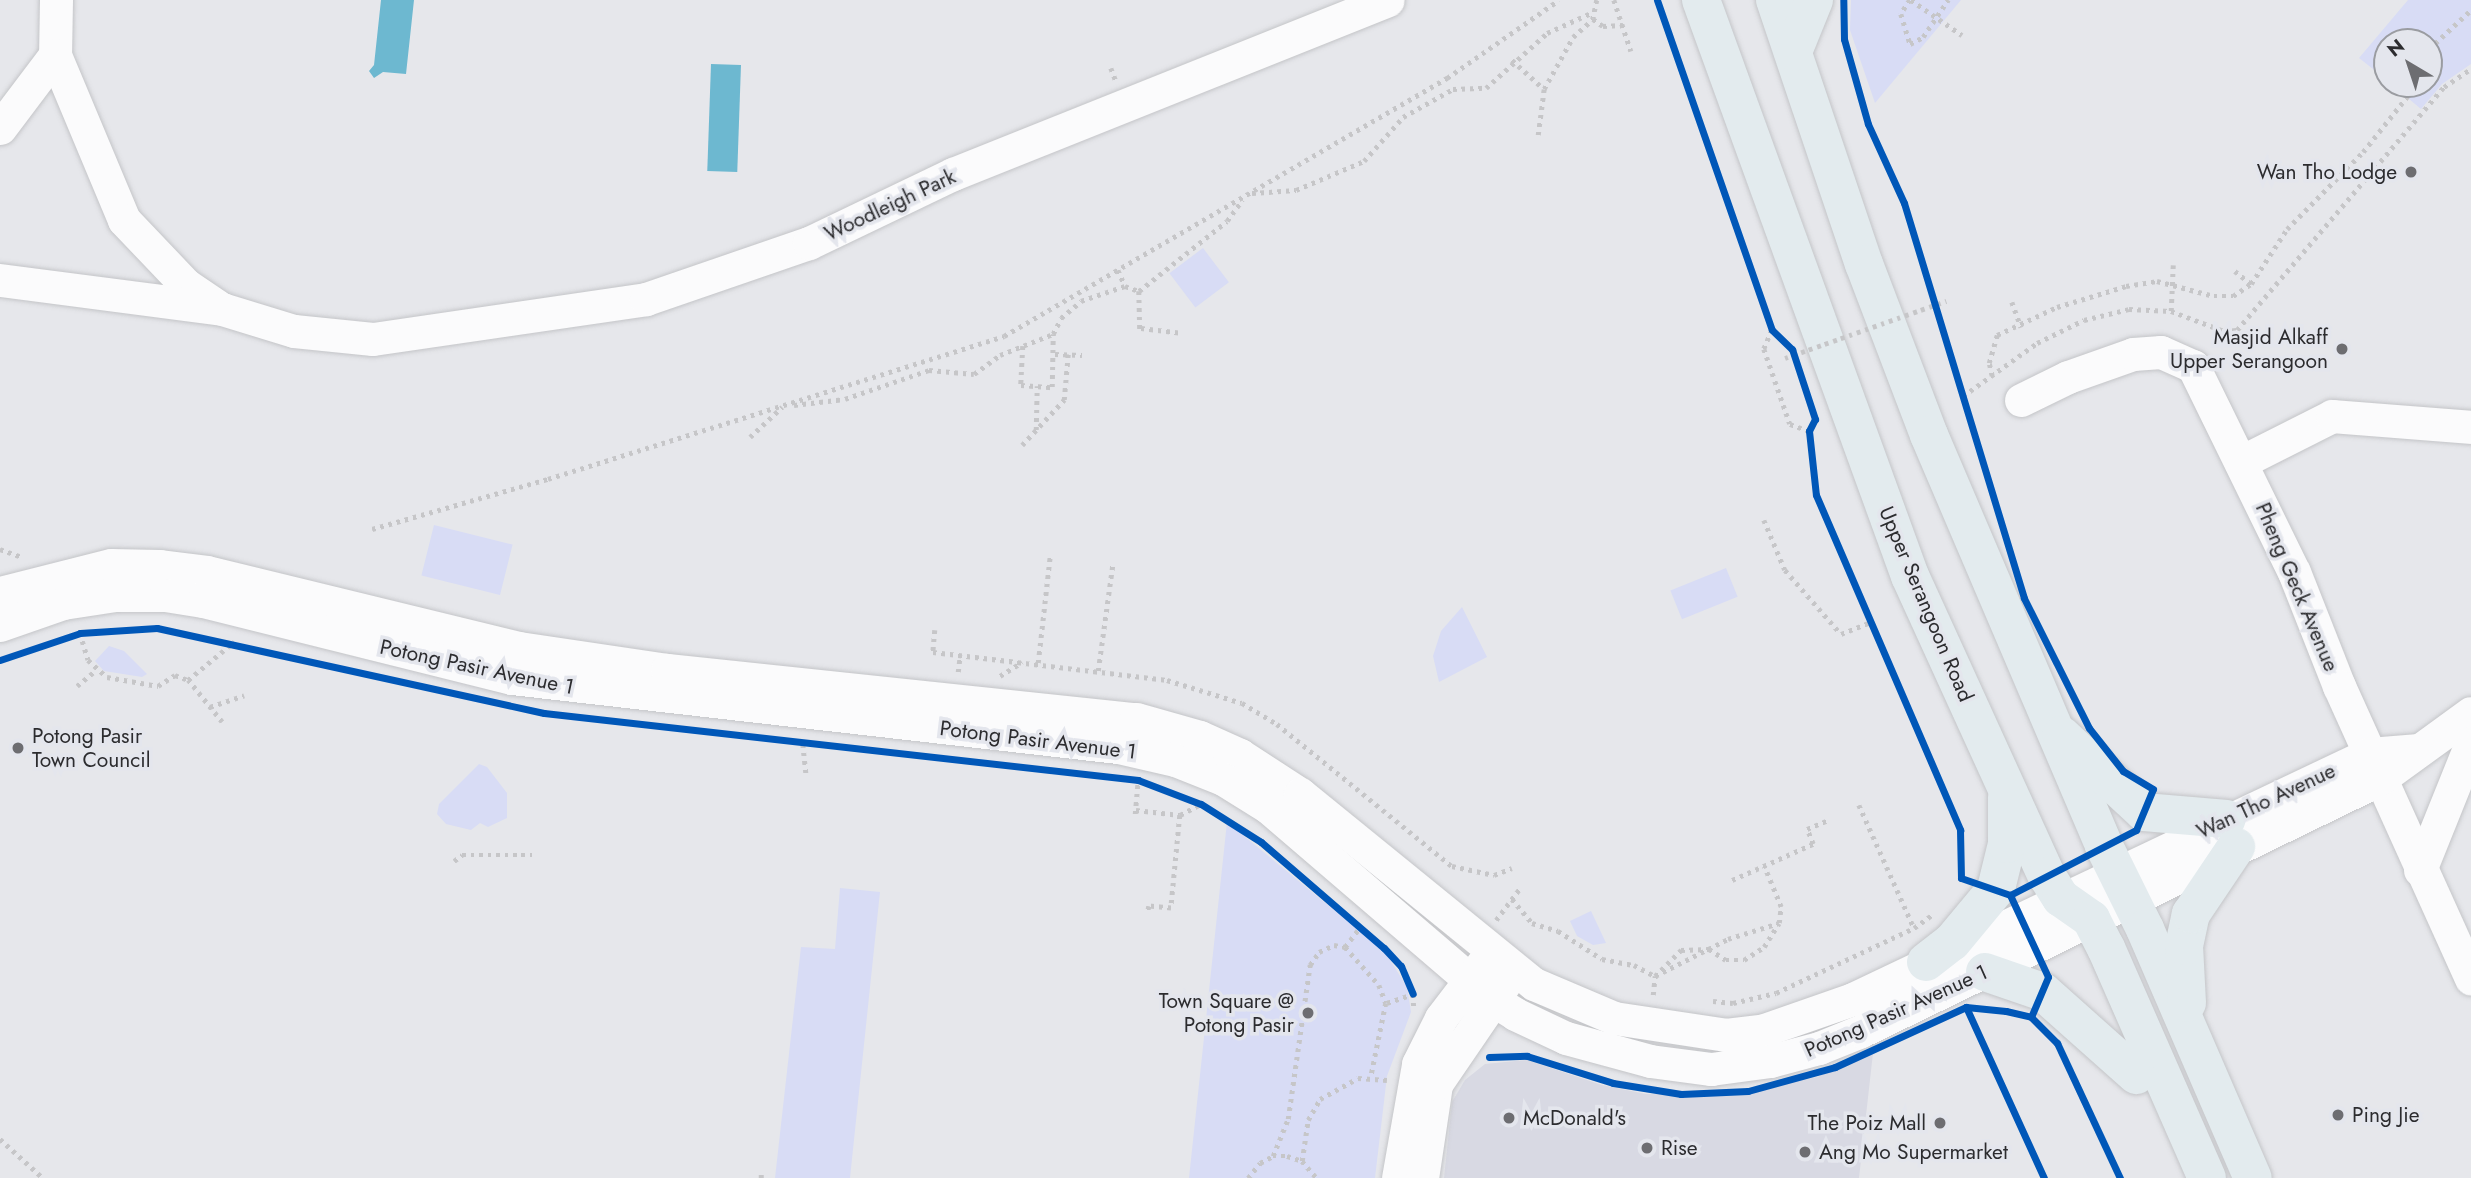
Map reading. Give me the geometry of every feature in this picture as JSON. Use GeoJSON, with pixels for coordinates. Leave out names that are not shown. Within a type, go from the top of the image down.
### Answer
{"type":"FeatureCollection","features":[{"type":"Feature","properties":{"kind":"main road","name":"Upper Serangoon Road"},"geometry":{"type":"LineString","coordinates":[[1701,0],[1910,576],[2007,788],[2207,1178]]}},
{"type":"Feature","properties":{"kind":"main road"},"geometry":{"type":"LineString","coordinates":[[1775,0],[1864,264],[1925,422],[2122,887],[2253,1178]]}},
{"type":"Feature","properties":{"kind":"main road"},"geometry":{"type":"LineString","coordinates":[[1793,52],[1814,0]]}},
{"type":"Feature","properties":{"kind":"main road"},"geometry":{"type":"LineString","coordinates":[[2057,732],[2144,812],[2232,833],[2191,914],[2186,935],[2183,978],[2192,1044]]}},
{"type":"Feature","properties":{"kind":"main road"},"geometry":{"type":"LineString","coordinates":[[1926,962],[1952,942],[1996,890],[2007,844],[2007,788]]}},
{"type":"Feature","properties":{"kind":"main road"},"geometry":{"type":"LineString","coordinates":[[2073,916],[2178,1178]]}},
{"type":"Feature","properties":{"kind":"main road"},"geometry":{"type":"LineString","coordinates":[[1985,972],[2043,992],[2136,1075]]}},
{"type":"Feature","properties":{"kind":"street"},"geometry":{"type":"LineString","coordinates":[[56,0],[55,55],[124,220],[186,285],[222,310]]}},
{"type":"Feature","properties":{"kind":"street","name":"Woodleigh Park"},"geometry":{"type":"LineString","coordinates":[[222,310],[294,331],[373,339],[603,308],[692,286],[809,243],[953,174],[1387,0]]}},
{"type":"Feature","properties":{"kind":"street"},"geometry":{"type":"LineString","coordinates":[[0,128],[55,55]]}},
{"type":"Feature","properties":{"kind":"street"},"geometry":{"type":"LineString","coordinates":[[0,280],[222,310]]}},
{"type":"Feature","properties":{"kind":"street","name":"Pheng Geck Avenue"},"geometry":{"type":"LineString","coordinates":[[2021,400],[2068,377],[2133,354],[2161,352],[2193,366],[2243,461],[2374,767],[2471,979]]}},
{"type":"Feature","properties":{"kind":"street"},"geometry":{"type":"LineString","coordinates":[[2243,461],[2332,416],[2471,427]]}},
{"type":"Feature","properties":{"kind":"street","name":"Potong Pasir Avenue 1"},"geometry":{"type":"LineString","coordinates":[[0,593],[111,565],[160,566],[206,572],[519,648],[667,670],[1136,719],[1230,751],[1300,794],[1499,950],[1576,1005],[1614,1018],[1726,1035],[1796,1020],[1853,999],[1926,962],[2073,916]]}},
{"type":"Feature","properties":{"kind":"street","name":"Potong Pasir Avenue 1"},"geometry":{"type":"LineString","coordinates":[[0,625],[63,603],[116,595],[165,595],[203,601],[512,678],[1118,747],[1175,760],[1223,779],[1268,807],[1481,990],[1566,1038],[1650,1061],[1711,1069],[1819,1048],[1985,972],[2122,887]]}},
{"type":"Feature","properties":{"kind":"street","name":"Wan Tho Avenue"},"geometry":{"type":"LineString","coordinates":[[2122,887],[2374,767],[2423,749],[2471,713]]}},
{"type":"Feature","properties":{"kind":"street"},"geometry":{"type":"LineString","coordinates":[[2420,870],[2471,743]]}},
{"type":"Feature","properties":{"kind":"street"},"geometry":{"type":"LineString","coordinates":[[1422,1178],[1436,1084],[1499,950]]}},
{"type":"Feature","properties":{"kind":"street"},"geometry":{"type":"LineString","coordinates":[[1398,1178],[1418,1064],[1441,1018],[1481,990]]}},
{"type":"Feature","properties":{"kind":"path"},"geometry":{"type":"LineString","coordinates":[[372,529],[786,405],[1004,336],[1447,78],[1559,0]]}},
{"type":"Feature","properties":{"kind":"path"},"geometry":{"type":"LineString","coordinates":[[1597,0],[1591,13],[1593,19],[1603,26],[1623,25]]}},
{"type":"Feature","properties":{"kind":"path"},"geometry":{"type":"LineString","coordinates":[[1614,0],[1631,51]]}},
{"type":"Feature","properties":{"kind":"path"},"geometry":{"type":"LineString","coordinates":[[1948,0],[1940,17],[1923,37],[1910,44],[1901,14],[1911,0],[1940,17],[1962,35]]}},
{"type":"Feature","properties":{"kind":"path"},"geometry":{"type":"LineString","coordinates":[[2443,36],[2471,9]]}},
{"type":"Feature","properties":{"kind":"path"},"geometry":{"type":"LineString","coordinates":[[1139,291],[1227,221],[1248,194],[1296,190],[1364,161],[1403,117],[1454,89],[1486,88],[1512,60],[1564,23],[1591,13]]}},
{"type":"Feature","properties":{"kind":"path"},"geometry":{"type":"LineString","coordinates":[[1538,135],[1544,89],[1573,37],[1593,19]]}},
{"type":"Feature","properties":{"kind":"path"},"geometry":{"type":"LineString","coordinates":[[1512,60],[1544,89]]}},
{"type":"Feature","properties":{"kind":"path"},"geometry":{"type":"LineString","coordinates":[[1963,396],[2037,343],[2084,320],[2129,309],[2171,311],[2224,331],[2246,324],[2444,87],[2471,69]]}},
{"type":"Feature","properties":{"kind":"path"},"geometry":{"type":"LineString","coordinates":[[1992,376],[1989,363],[1997,335],[2021,327],[2057,307],[2126,286],[2172,284],[2233,296],[2251,285],[2287,229],[2363,152],[2406,98]]}},
{"type":"Feature","properties":{"kind":"path"},"geometry":{"type":"LineString","coordinates":[[2171,311],[2173,265]]}},
{"type":"Feature","properties":{"kind":"path"},"geometry":{"type":"LineString","coordinates":[[1118,270],[1125,286]]}},
{"type":"Feature","properties":{"kind":"path"},"geometry":{"type":"LineString","coordinates":[[2235,271],[2251,285]]}},
{"type":"Feature","properties":{"kind":"path"},"geometry":{"type":"LineString","coordinates":[[1023,346],[1021,385],[1052,387],[1055,354],[1053,334],[1061,318],[1081,301],[1125,286],[1139,291]]}},
{"type":"Feature","properties":{"kind":"path"},"geometry":{"type":"LineString","coordinates":[[1139,291],[1140,330],[1183,333]]}},
{"type":"Feature","properties":{"kind":"path"},"geometry":{"type":"LineString","coordinates":[[1785,358],[1947,301]]}},
{"type":"Feature","properties":{"kind":"path"},"geometry":{"type":"LineString","coordinates":[[2012,302],[2021,327]]}},
{"type":"Feature","properties":{"kind":"path"},"geometry":{"type":"LineString","coordinates":[[1768,318],[1772,330],[1782,340]]}},
{"type":"Feature","properties":{"kind":"path"},"geometry":{"type":"LineString","coordinates":[[1772,330],[1764,349],[1790,424],[1809,435],[1815,419]]}},
{"type":"Feature","properties":{"kind":"path"},"geometry":{"type":"LineString","coordinates":[[750,437],[786,405],[845,399],[929,370],[974,374],[1023,346],[1053,334]]}},
{"type":"Feature","properties":{"kind":"path"},"geometry":{"type":"LineString","coordinates":[[1792,349],[1796,361]]}},
{"type":"Feature","properties":{"kind":"path"},"geometry":{"type":"LineString","coordinates":[[1055,354],[1082,355]]}},
{"type":"Feature","properties":{"kind":"path"},"geometry":{"type":"LineString","coordinates":[[1022,445],[1064,400],[1068,354]]}},
{"type":"Feature","properties":{"kind":"path"},"geometry":{"type":"LineString","coordinates":[[1036,430],[1037,386]]}},
{"type":"Feature","properties":{"kind":"path"},"geometry":{"type":"LineString","coordinates":[[1764,520],[1785,570],[1841,634],[1870,622]]}},
{"type":"Feature","properties":{"kind":"path"},"geometry":{"type":"LineString","coordinates":[[1038,663],[1051,556]]}},
{"type":"Feature","properties":{"kind":"path"},"geometry":{"type":"LineString","coordinates":[[1098,671],[1112,562]]}},
{"type":"Feature","properties":{"kind":"path"},"geometry":{"type":"LineString","coordinates":[[1864,610],[1875,634]]}},
{"type":"Feature","properties":{"kind":"path"},"geometry":{"type":"LineString","coordinates":[[80,632],[96,670],[107,677],[158,686],[175,675],[188,680],[222,722]]}},
{"type":"Feature","properties":{"kind":"path"},"geometry":{"type":"LineString","coordinates":[[66,636],[92,632]]}},
{"type":"Feature","properties":{"kind":"path"},"geometry":{"type":"LineString","coordinates":[[222,639],[247,645]]}},
{"type":"Feature","properties":{"kind":"path"},"geometry":{"type":"LineString","coordinates":[[188,680],[234,642]]}},
{"type":"Feature","properties":{"kind":"path"},"geometry":{"type":"LineString","coordinates":[[957,679],[960,655]]}},
{"type":"Feature","properties":{"kind":"path"},"geometry":{"type":"LineString","coordinates":[[990,683],[1023,662]]}},
{"type":"Feature","properties":{"kind":"path"},"geometry":{"type":"LineString","coordinates":[[77,686],[96,670]]}},
{"type":"Feature","properties":{"kind":"path"},"geometry":{"type":"LineString","coordinates":[[210,707],[244,695]]}},
{"type":"Feature","properties":{"kind":"path"},"geometry":{"type":"LineString","coordinates":[[789,742],[814,745]]}},
{"type":"Feature","properties":{"kind":"path"},"geometry":{"type":"LineString","coordinates":[[803,744],[806,774]]}},
{"type":"Feature","properties":{"kind":"path"},"geometry":{"type":"LineString","coordinates":[[1129,779],[1152,784]]}},
{"type":"Feature","properties":{"kind":"path"},"geometry":{"type":"LineString","coordinates":[[1139,780],[1135,812],[1180,815],[1201,804]]}},
{"type":"Feature","properties":{"kind":"path"},"geometry":{"type":"LineString","coordinates":[[1189,798],[1211,809]]}},
{"type":"Feature","properties":{"kind":"path"},"geometry":{"type":"LineString","coordinates":[[1859,805],[1914,928],[1936,911]]}},
{"type":"Feature","properties":{"kind":"path"},"geometry":{"type":"LineString","coordinates":[[1148,911],[1149,906],[1171,908],[1180,815]]}},
{"type":"Feature","properties":{"kind":"path"},"geometry":{"type":"LineString","coordinates":[[1732,880],[1813,844],[1807,829],[1830,819]]}},
{"type":"Feature","properties":{"kind":"path"},"geometry":{"type":"LineString","coordinates":[[454,861],[461,855],[532,855]]}},
{"type":"Feature","properties":{"kind":"path"},"geometry":{"type":"LineString","coordinates":[[1653,996],[1655,976],[1681,950],[1709,949],[1726,960],[1744,960],[1764,947],[1779,923],[1781,907],[1764,866]]}},
{"type":"Feature","properties":{"kind":"path"},"geometry":{"type":"LineString","coordinates":[[1499,950],[1512,899],[1519,889]]}},
{"type":"Feature","properties":{"kind":"path"},"geometry":{"type":"LineString","coordinates":[[1512,899],[1532,923],[1558,930],[1602,959],[1634,965],[1655,976]]}},
{"type":"Feature","properties":{"kind":"path"},"geometry":{"type":"LineString","coordinates":[[1350,919],[1368,934]]}},
{"type":"Feature","properties":{"kind":"path"},"geometry":{"type":"LineString","coordinates":[[1655,976],[1709,949],[1779,923]]}},
{"type":"Feature","properties":{"kind":"path"},"geometry":{"type":"LineString","coordinates":[[1346,947],[1360,927]]}},
{"type":"Feature","properties":{"kind":"path"},"geometry":{"type":"LineString","coordinates":[[1248,1178],[1273,1156],[1288,1119],[1310,965],[1319,953],[1334,945],[1346,947],[1379,985],[1386,1003],[1371,1077]]}},
{"type":"Feature","properties":{"kind":"path"},"geometry":{"type":"LineString","coordinates":[[1386,1003],[1413,995],[1409,985]]}},
{"type":"Feature","properties":{"kind":"path"},"geometry":{"type":"LineString","coordinates":[[2057,1043],[2120,1178]]}},
{"type":"Feature","properties":{"kind":"path"},"geometry":{"type":"LineString","coordinates":[[1302,1161],[1308,1120],[1320,1099],[1338,1086],[1371,1077],[1390,1080]]}},
{"type":"Feature","properties":{"kind":"path"},"geometry":{"type":"LineString","coordinates":[[0,1139],[43,1178]]}},
{"type":"Feature","properties":{"kind":"path"},"geometry":{"type":"LineString","coordinates":[[1273,1156],[1302,1161],[1317,1178]]}},
{"type":"Feature","properties":{"kind":"shaded area"},"geometry":{"type":"Polygon","coordinates":[[[1851,0],[1961,0],[1875,103],[1850,30],[1851,0]]]}},
{"type":"Feature","properties":{"kind":"shaded area"},"geometry":{"type":"Polygon","coordinates":[[[2408,0],[2471,0],[2471,64],[2443,83],[2443,28],[2384,28],[2408,0]]]}},
{"type":"Feature","properties":{"kind":"shaded area"},"geometry":{"type":"Polygon","coordinates":[[[2373,41],[2373,69],[2359,58],[2373,41]]]}},
{"type":"Feature","properties":{"kind":"shaded area"},"geometry":{"type":"Polygon","coordinates":[[[2408,98],[2430,98],[2421,109],[2408,98]]]}},
{"type":"Feature","properties":{"kind":"shaded area"},"geometry":{"type":"Polygon","coordinates":[[[1203,248],[1229,282],[1195,308],[1169,273],[1203,248]]]}},
{"type":"Feature","properties":{"kind":"shaded area"},"geometry":{"type":"Polygon","coordinates":[[[434,525],[513,545],[500,595],[421,575],[434,525]]]}},
{"type":"Feature","properties":{"kind":"shaded area"},"geometry":{"type":"Polygon","coordinates":[[[1726,568],[1738,597],[1682,619],[1670,590],[1726,568]]]}},
{"type":"Feature","properties":{"kind":"shaded area"},"geometry":{"type":"Polygon","coordinates":[[[1462,607],[1487,657],[1439,682],[1433,656],[1441,631],[1462,607]]]}},
{"type":"Feature","properties":{"kind":"shaded area"},"geometry":{"type":"Polygon","coordinates":[[[109,646],[124,651],[147,674],[142,677],[104,671],[95,661],[109,646]]]}},
{"type":"Feature","properties":{"kind":"shaded area"},"geometry":{"type":"Polygon","coordinates":[[[479,764],[487,767],[507,793],[507,818],[488,827],[480,823],[471,830],[446,824],[437,814],[439,804],[479,764]]]}},
{"type":"Feature","properties":{"kind":"shaded area"},"geometry":{"type":"Polygon","coordinates":[[[1227,822],[1385,952],[1407,987],[1411,1012],[1387,1076],[1375,1178],[1189,1178],[1227,822]]]}},
{"type":"Feature","properties":{"kind":"shaded area"},"geometry":{"type":"Polygon","coordinates":[[[840,888],[880,892],[850,1178],[775,1178],[801,947],[835,949],[840,888]]]}},
{"type":"Feature","properties":{"kind":"shaded area"},"geometry":{"type":"Polygon","coordinates":[[[1591,911],[1606,943],[1593,945],[1577,936],[1570,921],[1591,911]]]}},
{"type":"Feature","properties":{"kind":"shaded area"},"geometry":{"type":"Polygon","coordinates":[[[1873,1053],[1859,1178],[1444,1178],[1452,1102],[1465,1080],[1485,1064],[1527,1060],[1602,1085],[1646,1094],[1731,1095],[1817,1077],[1873,1053]]]}},
{"type":"Feature","properties":{"kind":"water"},"geometry":{"type":"Polygon","coordinates":[[[381,0],[414,0],[406,74],[383,72],[374,78],[369,71],[374,65],[381,0]]]}},
{"type":"Feature","properties":{"kind":"water"},"geometry":{"type":"Polygon","coordinates":[[[711,64],[741,65],[737,172],[707,171],[711,64]]]}},
{"type":"Feature","properties":{"kind":"cycle path"},"geometry":{"type":"LineString","coordinates":[[1657,0],[1772,330],[1792,349],[1815,419],[1809,431],[1816,495],[1960,830],[1961,878],[2010,895],[2136,830],[2153,789],[2123,771],[2089,728],[2024,598],[1904,203],[1868,124],[1844,39],[1843,0]]}},
{"type":"Feature","properties":{"kind":"cycle path"},"geometry":{"type":"LineString","coordinates":[[0,660],[80,633],[157,628],[544,713],[1138,780],[1201,804],[1261,842],[1384,948],[1401,966],[1413,994]]}},
{"type":"Feature","properties":{"kind":"cycle path"},"geometry":{"type":"LineString","coordinates":[[2010,895],[2048,977],[2031,1017]]}},
{"type":"Feature","properties":{"kind":"cycle path"},"geometry":{"type":"LineString","coordinates":[[1966,1007],[2044,1178]]}},
{"type":"Feature","properties":{"kind":"cycle path"},"geometry":{"type":"LineString","coordinates":[[1489,1057],[1527,1056],[1613,1083],[1681,1094],[1748,1091],[1835,1067],[1966,1007],[2006,1011],[2031,1017],[2057,1043],[2120,1178]]}},
{"type":"Feature","properties":{"kind":"place","name":"Wan Tho Lodge"},"geometry":{"type":"Point","coordinates":[2411,172]}},
{"type":"Feature","properties":{"kind":"place","name":"Masjid Alkaff Upper Serangoon"},"geometry":{"type":"Point","coordinates":[2342,349]}},
{"type":"Feature","properties":{"kind":"place","name":"Potong Pasir Town Council"},"geometry":{"type":"Point","coordinates":[18,748]}},
{"type":"Feature","properties":{"kind":"place","name":"Town Square @ Potong Pasir"},"geometry":{"type":"Point","coordinates":[1308,1013]}},
{"type":"Feature","properties":{"kind":"place","name":"Ping Jie"},"geometry":{"type":"Point","coordinates":[2338,1115]}},
{"type":"Feature","properties":{"kind":"place","name":"McDonald's"},"geometry":{"type":"Point","coordinates":[1509,1118]}},
{"type":"Feature","properties":{"kind":"place","name":"The Poiz Mall"},"geometry":{"type":"Point","coordinates":[1940,1123]}},
{"type":"Feature","properties":{"kind":"place","name":"Rise"},"geometry":{"type":"Point","coordinates":[1647,1148]}},
{"type":"Feature","properties":{"kind":"place","name":"Ang Mo Supermarket"},"geometry":{"type":"Point","coordinates":[1805,1152]}}]}
